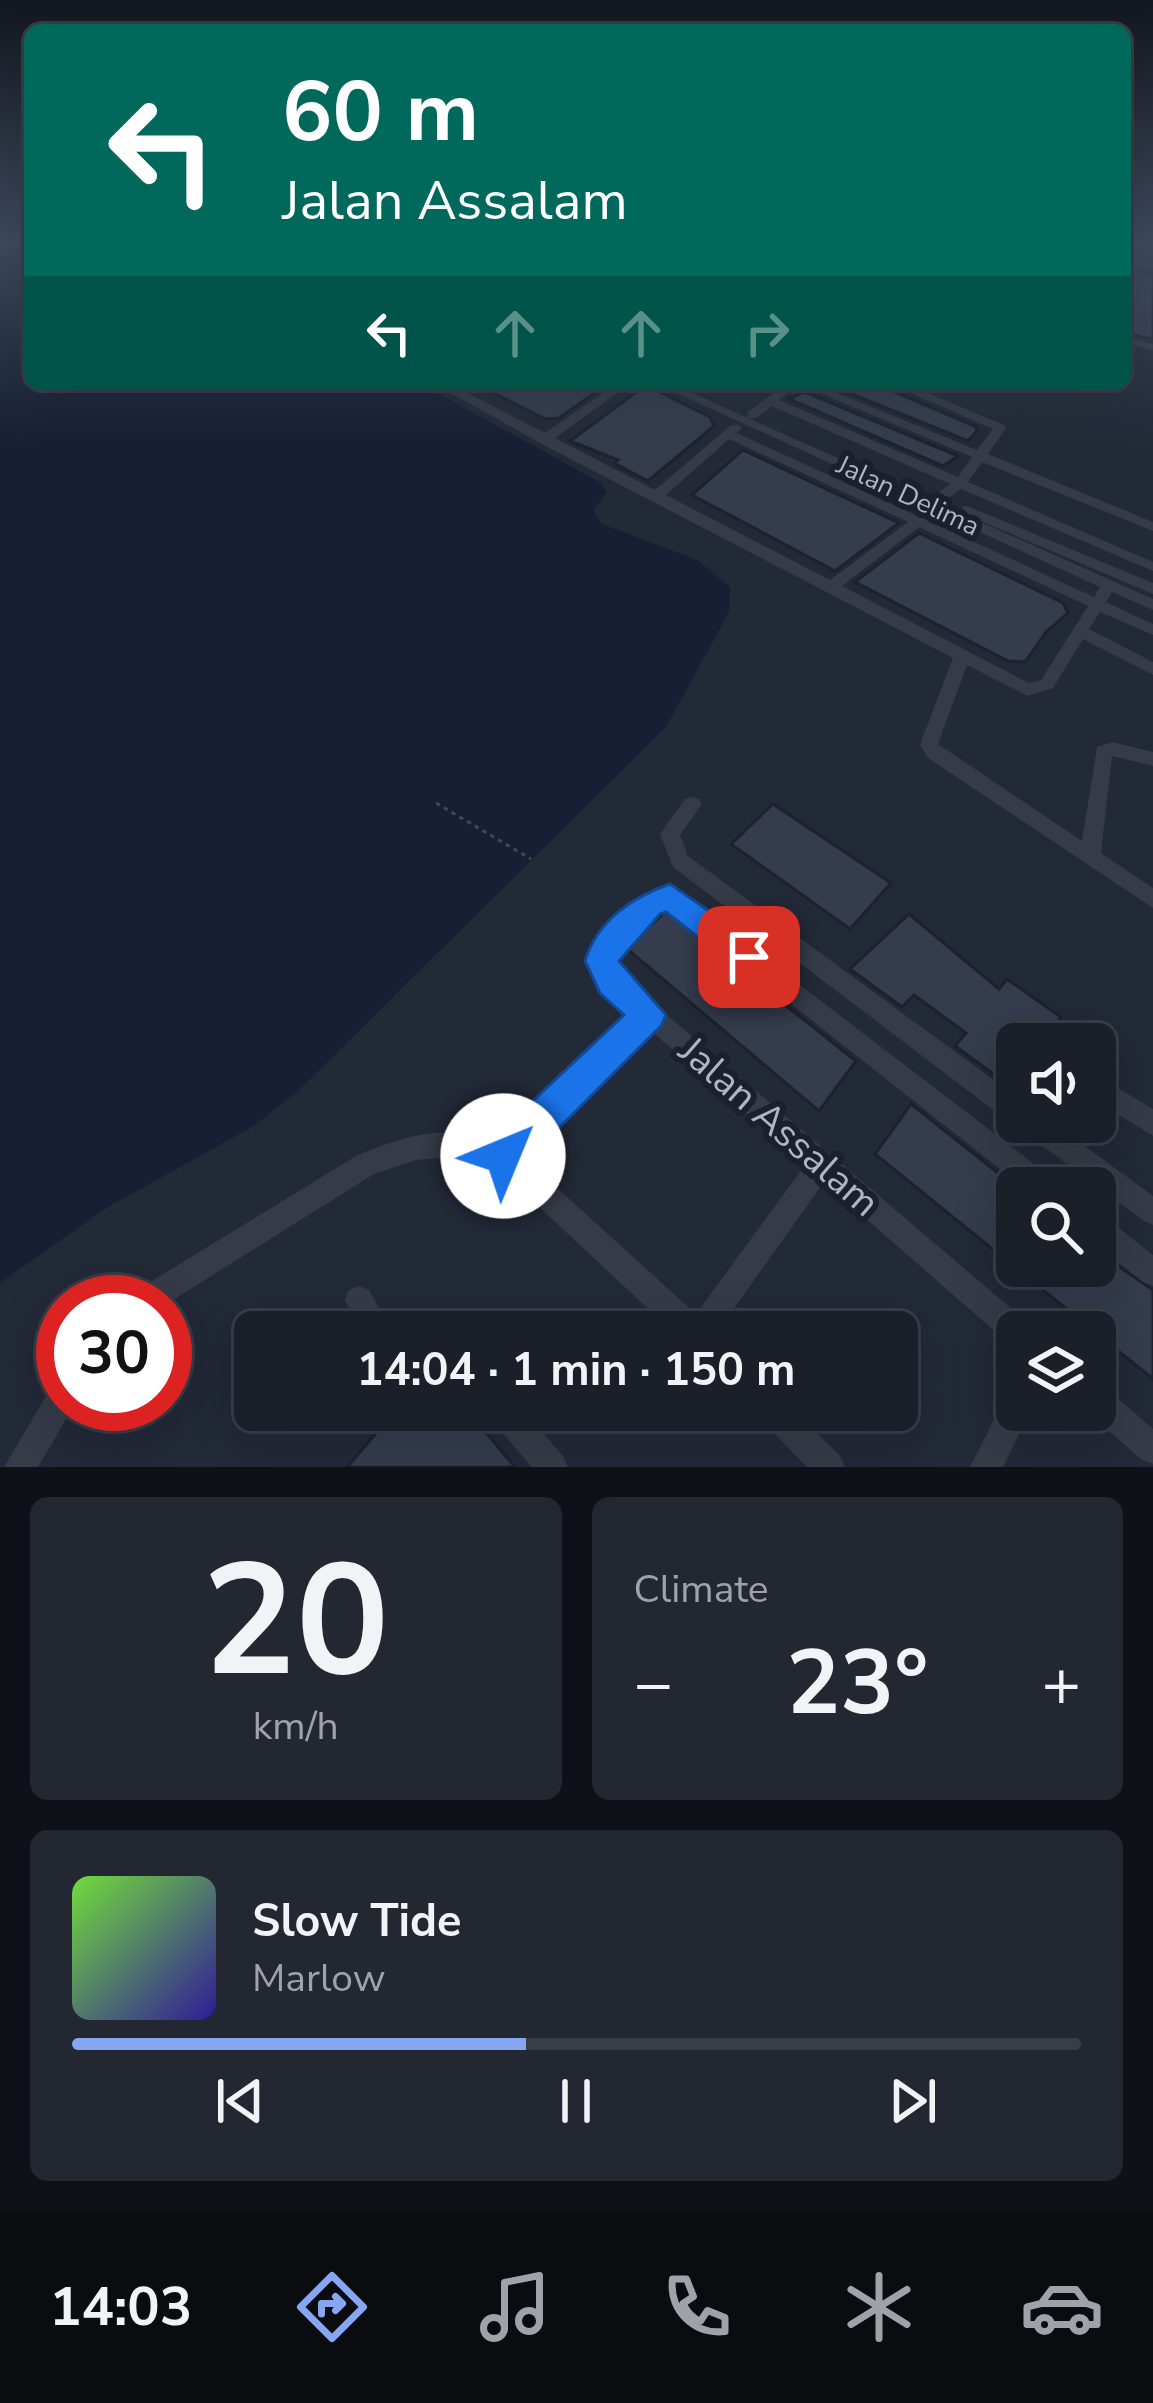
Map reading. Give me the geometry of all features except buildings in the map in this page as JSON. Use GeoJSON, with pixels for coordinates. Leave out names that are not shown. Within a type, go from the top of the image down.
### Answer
{"type":"FeatureCollection","features":[{"type":"Feature","properties":{"kind":"street"},"geometry":{"type":"LineString","coordinates":[[455,390],[1016,686],[1039,690],[1108,587],[1102,576],[1042,541]]}},
{"type":"Feature","properties":{"kind":"street"},"geometry":{"type":"LineString","coordinates":[[544,440],[615,390]]}},
{"type":"Feature","properties":{"kind":"street","name":"Jalan Delima"},"geometry":{"type":"LineString","coordinates":[[678,390],[1153,589]]}},
{"type":"Feature","properties":{"kind":"street","name":"Jalan Delima"},"geometry":{"type":"LineString","coordinates":[[694,390],[1153,605]]}},
{"type":"Feature","properties":{"kind":"street"},"geometry":{"type":"LineString","coordinates":[[657,496],[785,390]]}},
{"type":"Feature","properties":{"kind":"street"},"geometry":{"type":"LineString","coordinates":[[820,390],[1153,526]]}},
{"type":"Feature","properties":{"kind":"street"},"geometry":{"type":"LineString","coordinates":[[911,390],[998,425],[1001,431],[961,482],[940,498]]}},
{"type":"Feature","properties":{"kind":"street","name":"Jalan Delima"},"geometry":{"type":"LineString","coordinates":[[771,401],[1153,567]]}},
{"type":"Feature","properties":{"kind":"street"},"geometry":{"type":"LineString","coordinates":[[728,434],[1147,627]]}},
{"type":"Feature","properties":{"kind":"street"},"geometry":{"type":"LineString","coordinates":[[830,588],[917,522]]}},
{"type":"Feature","properties":{"kind":"street"},"geometry":{"type":"LineString","coordinates":[[1111,647],[1147,627]]}},
{"type":"Feature","properties":{"kind":"street"},"geometry":{"type":"LineString","coordinates":[[1147,627],[1129,646],[1153,667]]}},
{"type":"Feature","properties":{"kind":"street"},"geometry":{"type":"LineString","coordinates":[[1080,631],[1153,667]]}},
{"type":"Feature","properties":{"kind":"street"},"geometry":{"type":"LineString","coordinates":[[962,657],[929,744],[942,760],[1153,899]]}},
{"type":"Feature","properties":{"kind":"street"},"geometry":{"type":"LineString","coordinates":[[1090,857],[1103,752],[1112,749],[1153,759]]}},
{"type":"Feature","properties":{"kind":"street"},"geometry":{"type":"LineString","coordinates":[[692,804],[670,834],[680,861],[996,1095]]}},
{"type":"Feature","properties":{"kind":"street","name":"Jalan Assalam"},"geometry":{"type":"LineString","coordinates":[[996,1314],[612,982],[602,961],[606,946],[648,905],[665,896],[1019,1167]]}},
{"type":"Feature","properties":{"kind":"street"},"geometry":{"type":"LineString","coordinates":[[503,1156],[649,1015]]}},
{"type":"Feature","properties":{"kind":"street"},"geometry":{"type":"LineString","coordinates":[[1116,1099],[1153,1123]]}},
{"type":"Feature","properties":{"kind":"street"},"geometry":{"type":"LineString","coordinates":[[1061,1143],[1153,1212]]}},
{"type":"Feature","properties":{"kind":"street"},"geometry":{"type":"LineString","coordinates":[[189,1275],[391,1153],[460,1145],[486,1147],[503,1156],[674,1311]]}},
{"type":"Feature","properties":{"kind":"street"},"geometry":{"type":"LineString","coordinates":[[713,1311],[822,1163]]}},
{"type":"Feature","properties":{"kind":"street"},"geometry":{"type":"LineString","coordinates":[[1116,1243],[1153,1272]]}},
{"type":"Feature","properties":{"kind":"street"},"geometry":{"type":"LineString","coordinates":[[359,1300],[366,1311]]}},
{"type":"Feature","properties":{"kind":"street"},"geometry":{"type":"LineString","coordinates":[[1116,1417],[1153,1449]]}},
{"type":"Feature","properties":{"kind":"street"},"geometry":{"type":"LineString","coordinates":[[20,1467],[42,1431]]}},
{"type":"Feature","properties":{"kind":"street"},"geometry":{"type":"LineString","coordinates":[[521,1431],[552,1467]]}},
{"type":"Feature","properties":{"kind":"street"},"geometry":{"type":"LineString","coordinates":[[794,1431],[829,1467]]}},
{"type":"Feature","properties":{"kind":"street"},"geometry":{"type":"LineString","coordinates":[[986,1467],[1005,1431]]}},
{"type":"Feature","properties":{"kind":"path"},"geometry":{"type":"LineString","coordinates":[[436,802],[531,859]]}},
{"type":"Feature","properties":{"kind":"water"},"geometry":{"type":"Polygon","coordinates":[[[0,310],[24,310],[24,390],[432,390],[601,483],[607,492],[593,510],[602,524],[697,560],[730,587],[729,612],[666,727],[297,1092],[252,1127],[106,1208],[0,1283],[0,310]]]}},
{"type":"Feature","properties":{"kind":"route"},"geometry":{"type":"LineString","coordinates":[[503,1156],[649,1015],[612,982],[602,961],[606,946],[659,896],[675,900],[749,957]]}}]}
